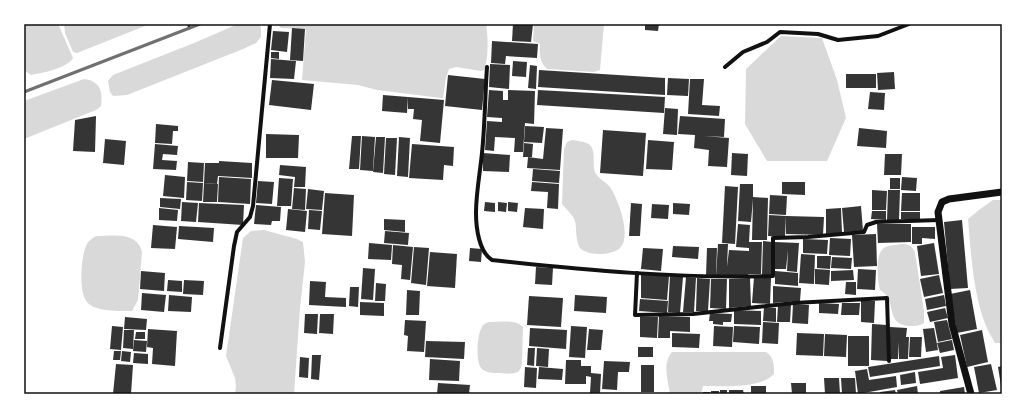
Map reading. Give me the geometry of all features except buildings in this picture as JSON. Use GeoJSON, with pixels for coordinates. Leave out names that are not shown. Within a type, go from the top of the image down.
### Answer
{"type":"FeatureCollection","features":[{"type":"Feature","properties":{"kind":"street"},"geometry":{"type":"LineString","coordinates":[[220,348],[237,232],[250,217],[253,206],[270,24]]}},
{"type":"Feature","properties":{"kind":"street"},"geometry":{"type":"LineString","coordinates":[[725,67],[743,52],[767,42],[780,32],[818,34],[838,40],[878,36],[909,24]]}},
{"type":"Feature","properties":{"kind":"street"},"geometry":{"type":"LineString","coordinates":[[487,67],[482,151],[476,214],[482,250],[492,260],[727,278],[773,276],[773,238],[808,237],[864,232],[867,225],[876,222],[940,220]]}},
{"type":"Feature","properties":{"kind":"street"},"geometry":{"type":"LineString","coordinates":[[971,394],[952,324],[938,212],[942,202],[962,197],[1002,192]]}},
{"type":"Feature","properties":{"kind":"street"},"geometry":{"type":"LineString","coordinates":[[637,272],[635,315],[693,314],[794,302],[887,298],[889,361]]}},
{"type":"Feature","properties":{"kind":"shaded area"},"geometry":{"type":"Polygon","coordinates":[[[24,24],[60,24],[59,26],[73,58],[70,62],[66,65],[48,71],[31,75],[24,70],[24,24]]]}},
{"type":"Feature","properties":{"kind":"shaded area"},"geometry":{"type":"Polygon","coordinates":[[[64,24],[150,24],[77,53],[73,52],[65,33],[64,24]]]}},
{"type":"Feature","properties":{"kind":"shaded area"},"geometry":{"type":"Polygon","coordinates":[[[238,24],[258,24],[261,27],[261,37],[256,43],[243,49],[127,95],[113,96],[110,92],[108,81],[113,75],[238,24]]]}},
{"type":"Feature","properties":{"kind":"shaded area"},"geometry":{"type":"Polygon","coordinates":[[[277,24],[486,24],[488,41],[486,65],[484,70],[481,71],[456,67],[449,69],[443,98],[377,90],[358,85],[302,80],[306,30],[281,28],[277,24]]]}},
{"type":"Feature","properties":{"kind":"shaded area"},"geometry":{"type":"Polygon","coordinates":[[[534,24],[604,24],[600,70],[594,72],[547,69],[540,58],[540,44],[533,41],[534,24]]]}},
{"type":"Feature","properties":{"kind":"shaded area"},"geometry":{"type":"Polygon","coordinates":[[[781,36],[822,38],[837,80],[846,118],[827,161],[767,161],[745,124],[746,69],[781,36]]]}},
{"type":"Feature","properties":{"kind":"shaded area"},"geometry":{"type":"Polygon","coordinates":[[[84,79],[97,84],[101,91],[101,106],[96,110],[24,139],[24,101],[84,79]]]}},
{"type":"Feature","properties":{"kind":"shaded area"},"geometry":{"type":"Polygon","coordinates":[[[572,140],[584,142],[590,145],[593,152],[596,174],[610,187],[620,208],[625,235],[620,248],[613,252],[595,254],[582,250],[577,242],[575,221],[562,204],[564,149],[567,142],[572,140]]]}},
{"type":"Feature","properties":{"kind":"shaded area"},"geometry":{"type":"Polygon","coordinates":[[[993,200],[1002,200],[1002,343],[995,343],[987,328],[978,301],[973,273],[968,219],[993,200]]]}},
{"type":"Feature","properties":{"kind":"shaded area"},"geometry":{"type":"Polygon","coordinates":[[[264,230],[303,242],[305,262],[294,394],[235,394],[235,378],[226,356],[243,238],[251,231],[264,230]]]}},
{"type":"Feature","properties":{"kind":"shaded area"},"geometry":{"type":"Polygon","coordinates":[[[96,236],[124,236],[135,241],[139,245],[142,252],[138,300],[132,311],[96,308],[87,302],[84,297],[81,282],[83,256],[88,243],[96,236]]]}},
{"type":"Feature","properties":{"kind":"shaded area"},"geometry":{"type":"Polygon","coordinates":[[[907,244],[910,246],[915,253],[924,311],[924,323],[917,326],[909,326],[896,321],[889,300],[880,290],[879,286],[878,262],[881,251],[888,246],[907,244]]]}},
{"type":"Feature","properties":{"kind":"shaded area"},"geometry":{"type":"Polygon","coordinates":[[[489,322],[512,322],[520,324],[523,327],[522,363],[518,372],[509,374],[490,372],[482,369],[480,366],[478,361],[478,348],[480,331],[483,325],[489,322]]]}},
{"type":"Feature","properties":{"kind":"shaded area"},"geometry":{"type":"Polygon","coordinates":[[[672,352],[766,352],[769,354],[774,364],[774,374],[768,379],[760,382],[741,386],[703,386],[701,394],[670,394],[666,367],[672,352]]]}},
{"type":"Feature","properties":{"kind":"railway"},"geometry":{"type":"LineString","coordinates":[[24,92],[200,24]]}}]}
